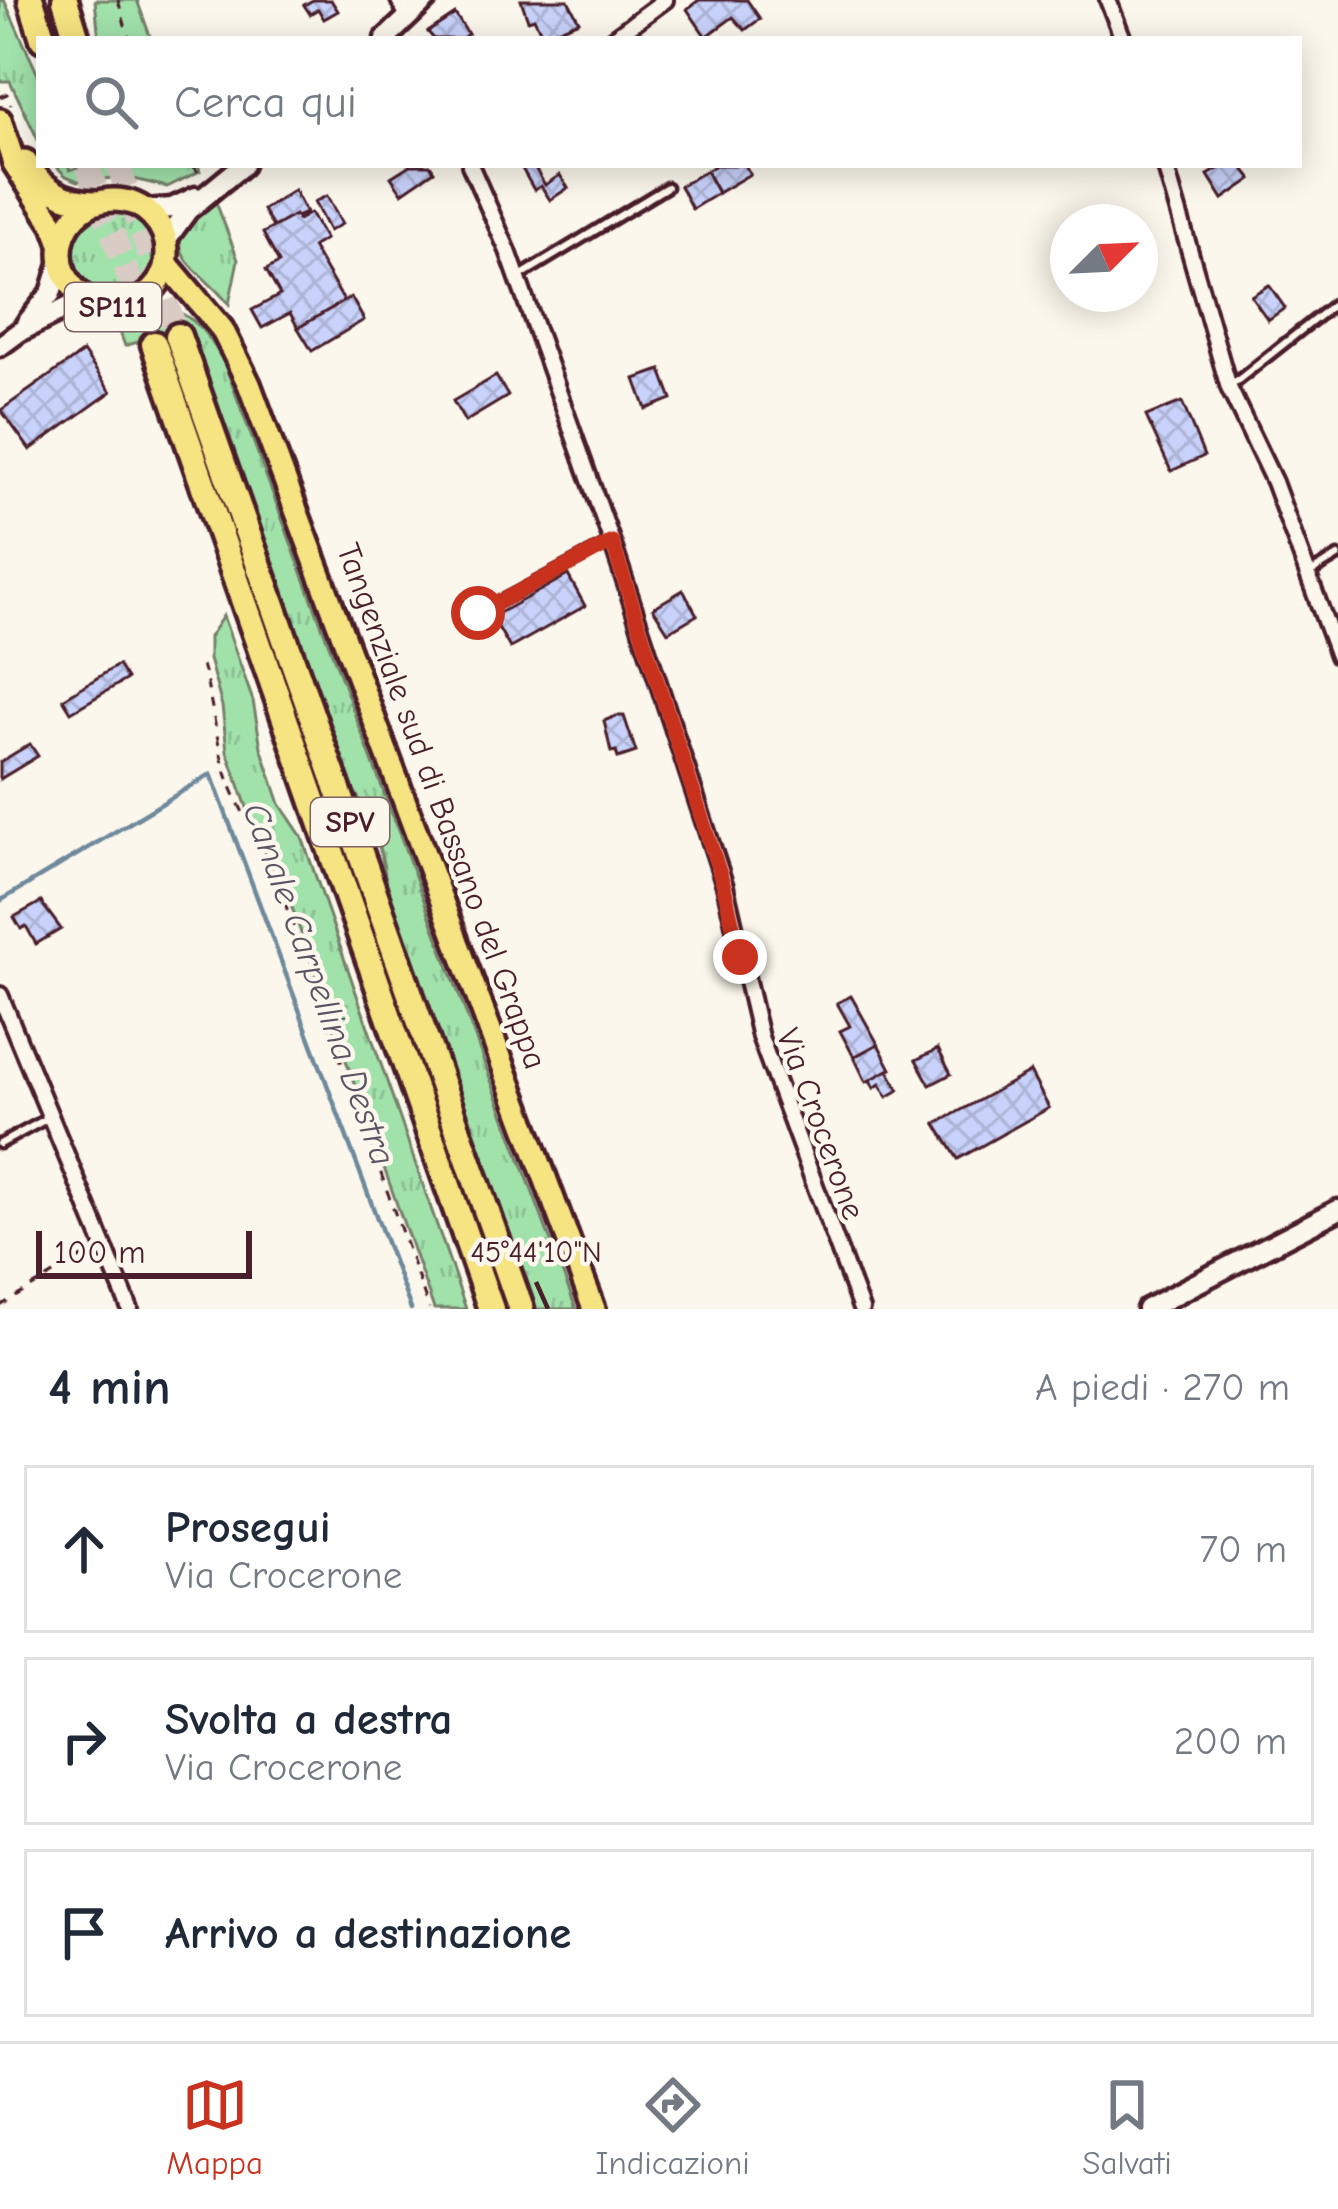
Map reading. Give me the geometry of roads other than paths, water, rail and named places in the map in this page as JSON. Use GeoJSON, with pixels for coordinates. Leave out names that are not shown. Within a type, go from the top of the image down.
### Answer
{"type":"FeatureCollection","features":[{"type":"Feature","properties":{"kind":"highway"},"geometry":{"type":"LineString","coordinates":[[31,0],[42,36]]}},
{"type":"Feature","properties":{"kind":"highway"},"geometry":{"type":"LineString","coordinates":[[65,0],[76,36]]}},
{"type":"Feature","properties":{"kind":"highway","name":"SPV"},"geometry":{"type":"LineString","coordinates":[[491,1309],[166,340],[521,1309]]}},
{"type":"Feature","properties":{"kind":"main road","name":"SP111"},"geometry":{"type":"LineString","coordinates":[[1,122],[33,172],[55,193],[72,202],[98,195],[147,203],[166,240],[167,264],[153,290],[142,299]]}},
{"type":"Feature","properties":{"kind":"main road","name":"SP111"},"geometry":{"type":"LineString","coordinates":[[1,122],[14,163],[54,224],[65,275],[85,299],[113,307],[164,296],[183,300],[222,329]]}},
{"type":"Feature","properties":{"kind":"main road","name":"SP111"},"geometry":{"type":"LineString","coordinates":[[61,252],[74,217],[98,195]]}},
{"type":"Feature","properties":{"kind":"main road","name":"Tangenziale sud di Bassano del Grappa"},"geometry":{"type":"LineString","coordinates":[[167,264],[222,329],[249,384],[594,1309]]}},
{"type":"Feature","properties":{"kind":"street"},"geometry":{"type":"LineString","coordinates":[[398,25],[425,0]]}},
{"type":"Feature","properties":{"kind":"street"},"geometry":{"type":"LineString","coordinates":[[616,36],[665,0]]}},
{"type":"Feature","properties":{"kind":"street"},"geometry":{"type":"LineString","coordinates":[[1108,0],[1122,36]]}},
{"type":"Feature","properties":{"kind":"street"},"geometry":{"type":"LineString","coordinates":[[147,203],[172,208],[238,168]]}},
{"type":"Feature","properties":{"kind":"street","name":"Via Crocerone"},"geometry":{"type":"LineString","coordinates":[[471,168],[517,278],[612,542],[724,886],[760,1037],[861,1309]]}},
{"type":"Feature","properties":{"kind":"street"},"geometry":{"type":"LineString","coordinates":[[1167,168],[1229,388],[1274,482],[1338,656]]}},
{"type":"Feature","properties":{"kind":"street"},"geometry":{"type":"LineString","coordinates":[[166,240],[208,182]]}},
{"type":"Feature","properties":{"kind":"street"},"geometry":{"type":"LineString","coordinates":[[19,332],[51,293],[61,252]]}},
{"type":"Feature","properties":{"kind":"street"},"geometry":{"type":"LineString","coordinates":[[0,346],[85,299]]}},
{"type":"Feature","properties":{"kind":"street"},"geometry":{"type":"LineString","coordinates":[[0,995],[130,1309]]}},
{"type":"Feature","properties":{"kind":"street"},"geometry":{"type":"LineString","coordinates":[[1147,1309],[1338,1210]]}},
{"type":"Feature","properties":{"kind":"lane"},"geometry":{"type":"LineString","coordinates":[[517,278],[667,188]]}},
{"type":"Feature","properties":{"kind":"lane"},"geometry":{"type":"LineString","coordinates":[[1229,388],[1338,302]]}},
{"type":"Feature","properties":{"kind":"lane"},"geometry":{"type":"LineString","coordinates":[[478,613],[612,542]]}},
{"type":"Feature","properties":{"kind":"lane"},"geometry":{"type":"LineString","coordinates":[[1306,574],[1338,556]]}},
{"type":"Feature","properties":{"kind":"lane"},"geometry":{"type":"LineString","coordinates":[[0,1144],[48,1118]]}},
{"type":"Feature","properties":{"kind":"waterway","name":"Canale Carpellina Destra"},"geometry":{"type":"LineString","coordinates":[[0,901],[211,774],[411,1309]]}},
{"type":"Feature","properties":{"kind":"tunnel"},"geometry":{"type":"LineString","coordinates":[[88,168],[154,344]]}},
{"type":"Feature","properties":{"kind":"tunnel"},"geometry":{"type":"LineString","coordinates":[[119,168],[178,336]]}}]}
